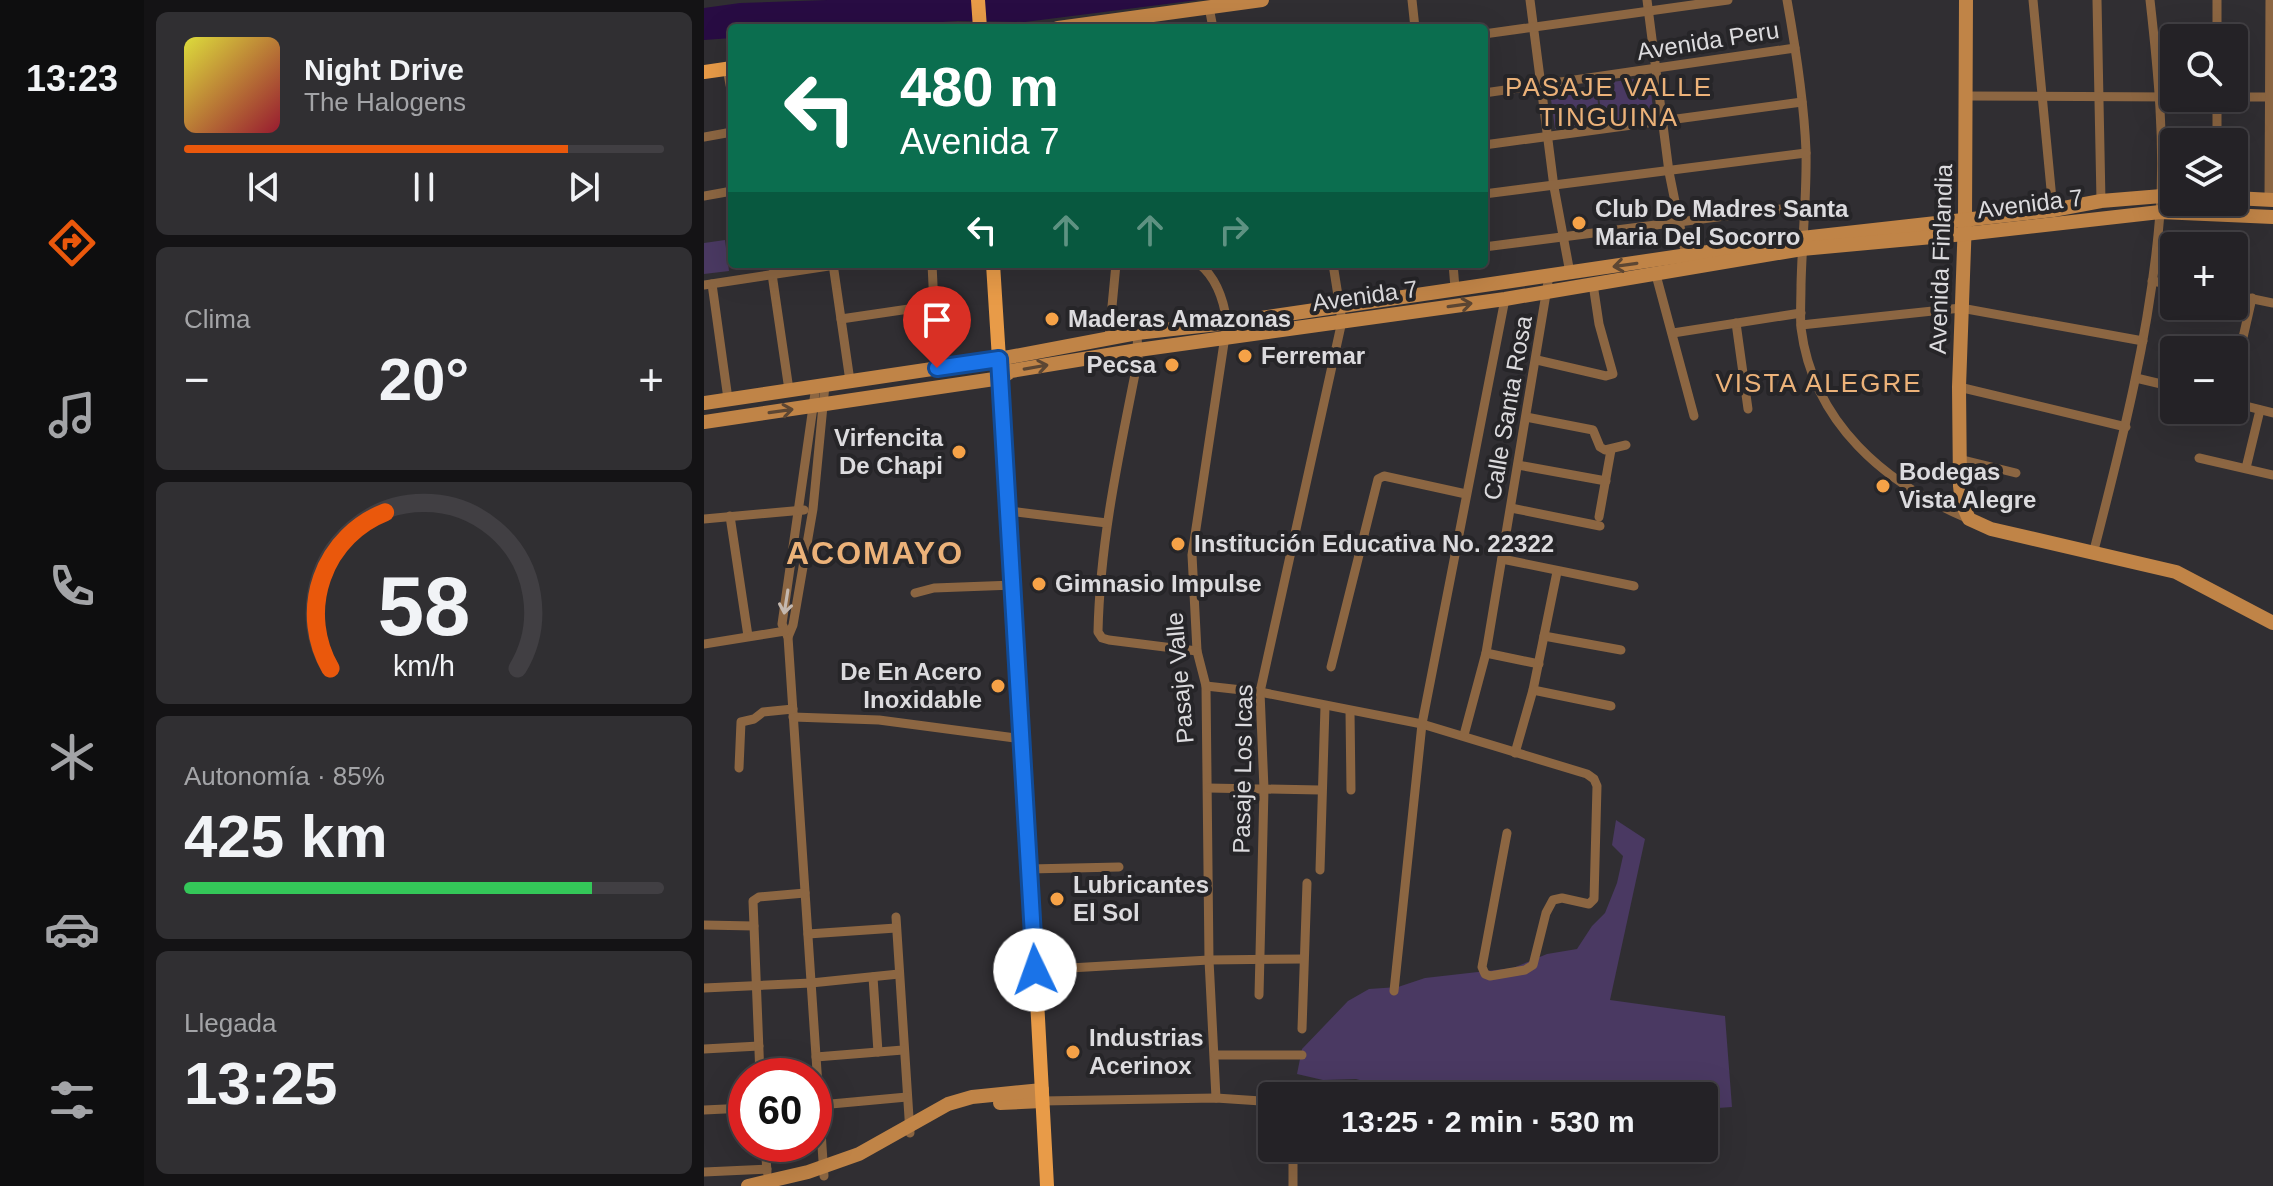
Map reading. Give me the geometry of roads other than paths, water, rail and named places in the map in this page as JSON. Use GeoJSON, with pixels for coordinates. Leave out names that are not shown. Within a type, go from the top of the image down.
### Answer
{"type":"FeatureCollection","features":[{"type":"Feature","properties":{"kind":"main road"},"geometry":{"type":"LineString","coordinates":[[978,0],[980,24]]}},
{"type":"Feature","properties":{"kind":"main road"},"geometry":{"type":"LineString","coordinates":[[704,72],[728,68]]}},
{"type":"Feature","properties":{"kind":"main road"},"geometry":{"type":"LineString","coordinates":[[993,268],[1047,1186]]}},
{"type":"Feature","properties":{"kind":"street"},"geometry":{"type":"LineString","coordinates":[[1087,24],[1262,0]]}},
{"type":"Feature","properties":{"kind":"street"},"geometry":{"type":"LineString","coordinates":[[1412,0],[1415,24]]}},
{"type":"Feature","properties":{"kind":"street"},"geometry":{"type":"LineString","coordinates":[[1530,0],[1554,187],[1570,273]]}},
{"type":"Feature","properties":{"kind":"street"},"geometry":{"type":"LineString","coordinates":[[1647,0],[1669,172],[1686,256]]}},
{"type":"Feature","properties":{"kind":"street"},"geometry":{"type":"LineString","coordinates":[[1488,34],[1728,0]]}},
{"type":"Feature","properties":{"kind":"street"},"geometry":{"type":"LineString","coordinates":[[1787,0],[1806,153],[1801,325],[1814,379],[1827,408],[1888,474],[1935,504],[1991,529],[2176,572],[2273,623]]}},
{"type":"Feature","properties":{"kind":"street","name":"Avenida Finlandia"},"geometry":{"type":"LineString","coordinates":[[1966,0],[1967,96],[1959,459],[1962,503],[1969,519]]}},
{"type":"Feature","properties":{"kind":"street"},"geometry":{"type":"LineString","coordinates":[[2033,0],[2053,210]]}},
{"type":"Feature","properties":{"kind":"street"},"geometry":{"type":"LineString","coordinates":[[2097,0],[2101,201]]}},
{"type":"Feature","properties":{"kind":"street"},"geometry":{"type":"LineString","coordinates":[[2150,0],[2160,88]]}},
{"type":"Feature","properties":{"kind":"street"},"geometry":{"type":"LineString","coordinates":[[2217,0],[2217,24]]}},
{"type":"Feature","properties":{"kind":"street"},"geometry":{"type":"LineString","coordinates":[[2248,199],[2271,200],[2270,0]]}},
{"type":"Feature","properties":{"kind":"street"},"geometry":{"type":"LineString","coordinates":[[1209,7],[1212,24]]}},
{"type":"Feature","properties":{"kind":"street","name":"Avenida Peru"},"geometry":{"type":"LineString","coordinates":[[1488,92],[1795,48]]}},
{"type":"Feature","properties":{"kind":"street"},"geometry":{"type":"LineString","coordinates":[[1967,96],[2160,97]]}},
{"type":"Feature","properties":{"kind":"street"},"geometry":{"type":"LineString","coordinates":[[2248,97],[2271,97]]}},
{"type":"Feature","properties":{"kind":"street"},"geometry":{"type":"LineString","coordinates":[[1488,144],[1802,102]]}},
{"type":"Feature","properties":{"kind":"street"},"geometry":{"type":"LineString","coordinates":[[704,137],[728,133]]}},
{"type":"Feature","properties":{"kind":"street"},"geometry":{"type":"LineString","coordinates":[[1488,194],[1806,153]]}},
{"type":"Feature","properties":{"kind":"street"},"geometry":{"type":"LineString","coordinates":[[704,196],[728,192]]}},
{"type":"Feature","properties":{"kind":"street","name":"Avenida 7"},"geometry":{"type":"LineString","coordinates":[[1965,227],[2101,201],[2160,196]]}},
{"type":"Feature","properties":{"kind":"street"},"geometry":{"type":"LineString","coordinates":[[1488,246],[1804,206]]}},
{"type":"Feature","properties":{"kind":"street"},"geometry":{"type":"LineString","coordinates":[[2093,554],[2136,378],[2160,212]]}},
{"type":"Feature","properties":{"kind":"street","name":"Avenida 7"},"geometry":{"type":"LineString","coordinates":[[704,403],[999,359],[1137,333],[1342,321],[1505,299],[1549,284],[1570,273],[1686,256],[1965,227],[2160,212]]}},
{"type":"Feature","properties":{"kind":"street","name":"Avenida 7"},"geometry":{"type":"LineString","coordinates":[[2248,216],[2273,217]]}},
{"type":"Feature","properties":{"kind":"street","name":"Avenida 7"},"geometry":{"type":"LineString","coordinates":[[704,422],[1001,378],[1011,371],[1138,350],[1340,305],[1455,288],[1593,284],[1656,275],[1802,244]]}},
{"type":"Feature","properties":{"kind":"street"},"geometry":{"type":"LineString","coordinates":[[834,268],[850,381]]}},
{"type":"Feature","properties":{"kind":"street"},"geometry":{"type":"LineString","coordinates":[[932,268],[937,368]]}},
{"type":"Feature","properties":{"kind":"street"},"geometry":{"type":"LineString","coordinates":[[1109,338],[1116,268]]}},
{"type":"Feature","properties":{"kind":"street","name":"Pasaje Valle"},"geometry":{"type":"LineString","coordinates":[[1207,268],[1222,297],[1227,330],[1192,555],[1197,651],[1206,686],[1209,960],[1216,1098]]}},
{"type":"Feature","properties":{"kind":"street","name":"Pasaje Los Icas"},"geometry":{"type":"LineString","coordinates":[[1259,995],[1264,789],[1260,692],[1342,321],[1334,268]]}},
{"type":"Feature","properties":{"kind":"street"},"geometry":{"type":"LineString","coordinates":[[1453,268],[1455,288]]}},
{"type":"Feature","properties":{"kind":"street"},"geometry":{"type":"LineString","coordinates":[[728,399],[708,284],[776,270],[789,390]]}},
{"type":"Feature","properties":{"kind":"street"},"geometry":{"type":"LineString","coordinates":[[1656,275],[1694,416]]}},
{"type":"Feature","properties":{"kind":"street"},"geometry":{"type":"LineString","coordinates":[[2152,281],[2160,282]]}},
{"type":"Feature","properties":{"kind":"street","name":"Calle Santa Rosa"},"geometry":{"type":"LineString","coordinates":[[1464,735],[1486,653],[1549,284]]}},
{"type":"Feature","properties":{"kind":"street"},"geometry":{"type":"LineString","coordinates":[[1537,360],[1606,376],[1613,374],[1599,324],[1593,284]]}},
{"type":"Feature","properties":{"kind":"street"},"geometry":{"type":"LineString","coordinates":[[2248,297],[2273,303]]}},
{"type":"Feature","properties":{"kind":"street"},"geometry":{"type":"LineString","coordinates":[[2243,336],[2252,298]]}},
{"type":"Feature","properties":{"kind":"street"},"geometry":{"type":"LineString","coordinates":[[1394,991],[1422,724],[1505,299]]}},
{"type":"Feature","properties":{"kind":"street"},"geometry":{"type":"LineString","coordinates":[[841,319],[936,305]]}},
{"type":"Feature","properties":{"kind":"street"},"geometry":{"type":"LineString","coordinates":[[1801,325],[1961,308],[2143,341]]}},
{"type":"Feature","properties":{"kind":"street"},"geometry":{"type":"LineString","coordinates":[[1673,333],[1801,313]]}},
{"type":"Feature","properties":{"kind":"street"},"geometry":{"type":"LineString","coordinates":[[1736,323],[1748,409]]}},
{"type":"Feature","properties":{"kind":"street"},"geometry":{"type":"LineString","coordinates":[[1137,333],[1138,350],[1099,582],[1100,635],[1109,640],[1197,651]]}},
{"type":"Feature","properties":{"kind":"street"},"geometry":{"type":"LineString","coordinates":[[2136,378],[2160,384]]}},
{"type":"Feature","properties":{"kind":"street"},"geometry":{"type":"LineString","coordinates":[[704,644],[748,636],[786,634],[793,625],[813,509],[820,386]]}},
{"type":"Feature","properties":{"kind":"street"},"geometry":{"type":"LineString","coordinates":[[1959,387],[2126,427]]}},
{"type":"Feature","properties":{"kind":"street"},"geometry":{"type":"LineString","coordinates":[[819,406],[782,624],[786,634],[793,713],[816,1057],[903,1050]]}},
{"type":"Feature","properties":{"kind":"street"},"geometry":{"type":"LineString","coordinates":[[2248,407],[2273,413]]}},
{"type":"Feature","properties":{"kind":"street"},"geometry":{"type":"LineString","coordinates":[[2246,468],[2260,410]]}},
{"type":"Feature","properties":{"kind":"street"},"geometry":{"type":"LineString","coordinates":[[1526,417],[1590,429],[1597,435],[1600,447],[1611,450],[1626,445]]}},
{"type":"Feature","properties":{"kind":"street"},"geometry":{"type":"LineString","coordinates":[[1511,508],[1600,521],[1611,450]]}},
{"type":"Feature","properties":{"kind":"street"},"geometry":{"type":"LineString","coordinates":[[2199,458],[2273,475]]}},
{"type":"Feature","properties":{"kind":"street"},"geometry":{"type":"LineString","coordinates":[[1959,459],[2016,473]]}},
{"type":"Feature","properties":{"kind":"street"},"geometry":{"type":"LineString","coordinates":[[1518,465],[1606,481]]}},
{"type":"Feature","properties":{"kind":"street"},"geometry":{"type":"LineString","coordinates":[[1331,667],[1378,479],[1384,476],[1466,494]]}},
{"type":"Feature","properties":{"kind":"street"},"geometry":{"type":"LineString","coordinates":[[704,519],[813,509]]}},
{"type":"Feature","properties":{"kind":"street"},"geometry":{"type":"LineString","coordinates":[[1009,511],[1107,523]]}},
{"type":"Feature","properties":{"kind":"street"},"geometry":{"type":"LineString","coordinates":[[730,516],[748,636]]}},
{"type":"Feature","properties":{"kind":"street"},"geometry":{"type":"LineString","coordinates":[[1502,559],[1634,586]]}},
{"type":"Feature","properties":{"kind":"street"},"geometry":{"type":"LineString","coordinates":[[1515,753],[1533,690],[1557,572]]}},
{"type":"Feature","properties":{"kind":"street"},"geometry":{"type":"LineString","coordinates":[[915,593],[934,588],[1014,585]]}},
{"type":"Feature","properties":{"kind":"street"},"geometry":{"type":"LineString","coordinates":[[1544,636],[1621,650]]}},
{"type":"Feature","properties":{"kind":"street"},"geometry":{"type":"LineString","coordinates":[[1486,653],[1539,664]]}},
{"type":"Feature","properties":{"kind":"street"},"geometry":{"type":"LineString","coordinates":[[1206,686],[1260,692],[1422,724],[1587,774],[1594,779],[1597,786],[1594,899],[1589,904],[1562,898],[1553,900],[1546,913],[1533,965],[1525,970],[1490,976],[1485,974],[1482,967],[1507,833]]}},
{"type":"Feature","properties":{"kind":"street"},"geometry":{"type":"LineString","coordinates":[[1533,690],[1611,706]]}},
{"type":"Feature","properties":{"kind":"street"},"geometry":{"type":"LineString","coordinates":[[1320,870],[1320,790],[1325,707]]}},
{"type":"Feature","properties":{"kind":"street"},"geometry":{"type":"LineString","coordinates":[[1350,711],[1351,790]]}},
{"type":"Feature","properties":{"kind":"street"},"geometry":{"type":"LineString","coordinates":[[739,768],[741,722],[754,719],[763,712],[879,720],[1023,739]]}},
{"type":"Feature","properties":{"kind":"street"},"geometry":{"type":"LineString","coordinates":[[1208,788],[1320,790]]}},
{"type":"Feature","properties":{"kind":"street"},"geometry":{"type":"LineString","coordinates":[[1029,869],[1119,867]]}},
{"type":"Feature","properties":{"kind":"street"},"geometry":{"type":"LineString","coordinates":[[1302,1029],[1307,883]]}},
{"type":"Feature","properties":{"kind":"street"},"geometry":{"type":"LineString","coordinates":[[759,1058],[753,901],[756,897],[805,893]]}},
{"type":"Feature","properties":{"kind":"street"},"geometry":{"type":"LineString","coordinates":[[808,934],[896,922],[910,1130]]}},
{"type":"Feature","properties":{"kind":"street"},"geometry":{"type":"LineString","coordinates":[[704,925],[754,926]]}},
{"type":"Feature","properties":{"kind":"street"},"geometry":{"type":"LineString","coordinates":[[1035,970],[1209,960],[1303,959]]}},
{"type":"Feature","properties":{"kind":"street"},"geometry":{"type":"LineString","coordinates":[[704,988],[811,983],[899,974]]}},
{"type":"Feature","properties":{"kind":"street"},"geometry":{"type":"LineString","coordinates":[[873,977],[878,1052]]}},
{"type":"Feature","properties":{"kind":"street"},"geometry":{"type":"LineString","coordinates":[[704,1049],[759,1046]]}},
{"type":"Feature","properties":{"kind":"street"},"geometry":{"type":"LineString","coordinates":[[1215,1055],[1302,1055]]}},
{"type":"Feature","properties":{"kind":"street"},"geometry":{"type":"LineString","coordinates":[[704,1172],[796,1181],[823,1171],[855,1165],[910,1130],[949,1112],[1042,1095],[1258,1101]]}},
{"type":"Feature","properties":{"kind":"street"},"geometry":{"type":"LineString","coordinates":[[832,1104],[907,1097]]}},
{"type":"Feature","properties":{"kind":"street"},"geometry":{"type":"LineString","coordinates":[[704,1110],[728,1109]]}},
{"type":"Feature","properties":{"kind":"street"},"geometry":{"type":"LineString","coordinates":[[823,1162],[823,1171]]}},
{"type":"Feature","properties":{"kind":"street"},"geometry":{"type":"LineString","coordinates":[[1293,1162],[1293,1186]]}},
{"type":"Feature","properties":{"kind":"street"},"geometry":{"type":"LineString","coordinates":[[748,1186],[770,1180]]}},
{"type":"Feature","properties":{"kind":"place","name":"Club De Madres Santa Maria Del Socorro"},"geometry":{"type":"Point","coordinates":[1579,223]}},
{"type":"Feature","properties":{"kind":"place","name":"Maderas Amazonas"},"geometry":{"type":"Point","coordinates":[1052,319]}},
{"type":"Feature","properties":{"kind":"place","name":"Ferremar"},"geometry":{"type":"Point","coordinates":[1245,356]}},
{"type":"Feature","properties":{"kind":"place","name":"Pecsa"},"geometry":{"type":"Point","coordinates":[1172,365]}},
{"type":"Feature","properties":{"kind":"place","name":"Virfencita De Chapi"},"geometry":{"type":"Point","coordinates":[959,452]}},
{"type":"Feature","properties":{"kind":"place","name":"Bodegas Vista Alegre"},"geometry":{"type":"Point","coordinates":[1883,486]}},
{"type":"Feature","properties":{"kind":"place","name":"Institución Educativa No. 22322"},"geometry":{"type":"Point","coordinates":[1178,544]}},
{"type":"Feature","properties":{"kind":"place","name":"Gimnasio Impulse"},"geometry":{"type":"Point","coordinates":[1039,584]}},
{"type":"Feature","properties":{"kind":"place","name":"De En Acero Inoxidable"},"geometry":{"type":"Point","coordinates":[998,686]}},
{"type":"Feature","properties":{"kind":"place","name":"Lubricantes El Sol"},"geometry":{"type":"Point","coordinates":[1057,899]}},
{"type":"Feature","properties":{"kind":"place","name":"Industrias Acerinox"},"geometry":{"type":"Point","coordinates":[1073,1052]}},
{"type":"Feature","properties":{"kind":"district","name":"PASAJE VALLE TINGUINA"},"geometry":{"type":"Point","coordinates":[1609,102]}},
{"type":"Feature","properties":{"kind":"district","name":"VISTA ALEGRE"},"geometry":{"type":"Point","coordinates":[1819,383]}},
{"type":"Feature","properties":{"kind":"district","name":"ACOMAYO"},"geometry":{"type":"Point","coordinates":[875,553]}}]}
